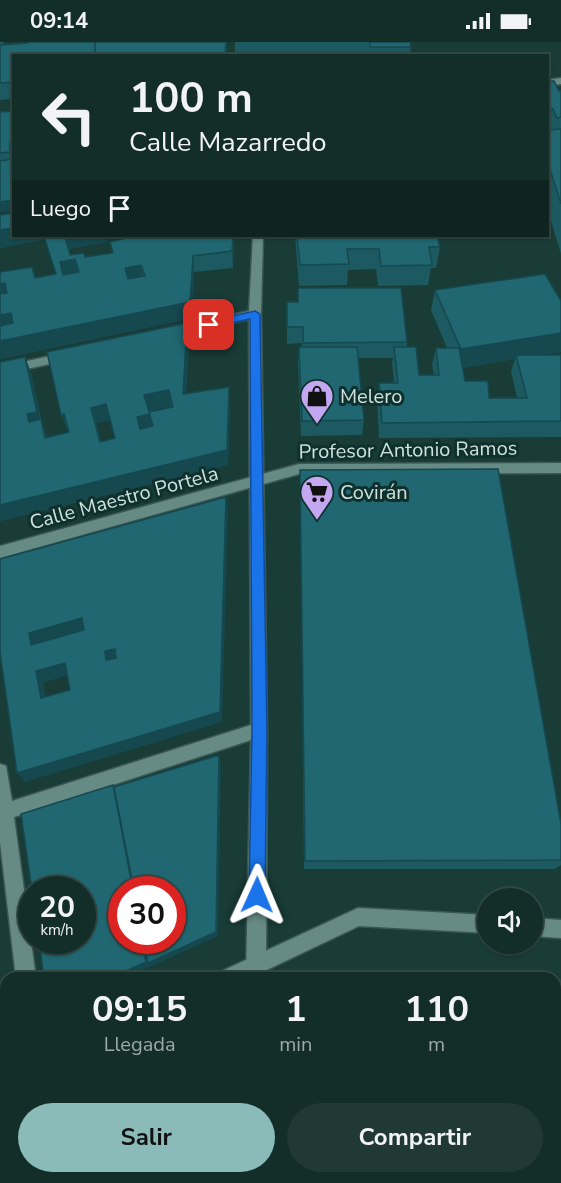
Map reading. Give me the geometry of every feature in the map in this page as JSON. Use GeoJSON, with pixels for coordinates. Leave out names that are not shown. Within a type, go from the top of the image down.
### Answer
{"type":"FeatureCollection","features":[{"type":"Feature","properties":{"kind":"street"},"geometry":{"type":"LineString","coordinates":[[258,237],[255,314],[259,730],[256,972],[358,917],[477,923]]}},
{"type":"Feature","properties":{"kind":"street"},"geometry":{"type":"LineString","coordinates":[[162,335],[255,314]]}},
{"type":"Feature","properties":{"kind":"street"},"geometry":{"type":"LineString","coordinates":[[0,371],[81,353]]}},
{"type":"Feature","properties":{"kind":"street","name":"Profesor Antonio Ramos"},"geometry":{"type":"LineString","coordinates":[[258,482],[299,468],[561,468]]}},
{"type":"Feature","properties":{"kind":"street","name":"Calle Maestro Portela"},"geometry":{"type":"LineString","coordinates":[[0,552],[258,482]]}},
{"type":"Feature","properties":{"kind":"street"},"geometry":{"type":"LineString","coordinates":[[2,813],[259,730]]}},
{"type":"Feature","properties":{"kind":"street"},"geometry":{"type":"LineString","coordinates":[[0,772],[2,813],[25,972]]}},
{"type":"Feature","properties":{"kind":"street"},"geometry":{"type":"LineString","coordinates":[[543,927],[561,928]]}},
{"type":"Feature","properties":{"kind":"building"},"geometry":{"type":"Polygon","coordinates":[[[95,42],[95,54],[12,54],[12,82],[0,83],[0,45],[95,42]]]}},
{"type":"Feature","properties":{"kind":"building"},"geometry":{"type":"Polygon","coordinates":[[[95,42],[226,42],[225,54],[95,54],[95,42]]]}},
{"type":"Feature","properties":{"kind":"building"},"geometry":{"type":"Polygon","coordinates":[[[370,42],[410,42],[411,47],[370,47],[370,42]]]}},
{"type":"Feature","properties":{"kind":"building"},"geometry":{"type":"Polygon","coordinates":[[[549,81],[554,81],[561,91],[561,117],[557,118],[553,109],[549,109],[549,81]]]}},
{"type":"Feature","properties":{"kind":"building"},"geometry":{"type":"Polygon","coordinates":[[[12,111],[12,142],[10,142],[10,152],[0,153],[0,112],[12,111]]]}},
{"type":"Feature","properties":{"kind":"building"},"geometry":{"type":"Polygon","coordinates":[[[561,129],[561,204],[549,166],[549,130],[561,129]]]}},
{"type":"Feature","properties":{"kind":"building"},"geometry":{"type":"Polygon","coordinates":[[[12,159],[12,200],[0,202],[0,161],[12,159]]]}},
{"type":"Feature","properties":{"kind":"building"},"geometry":{"type":"Polygon","coordinates":[[[12,213],[12,228],[0,230],[0,215],[12,213]]]}},
{"type":"Feature","properties":{"kind":"building"},"geometry":{"type":"Polygon","coordinates":[[[44,237],[65,237],[70,255],[84,253],[85,257],[113,253],[110,242],[123,239],[122,237],[233,237],[232,251],[193,256],[190,302],[0,341],[0,326],[13,323],[11,313],[0,315],[0,294],[7,293],[5,283],[0,284],[0,272],[32,267],[35,278],[56,274],[44,237]],[[75,259],[60,262],[63,275],[79,272],[75,259]],[[141,265],[125,268],[128,279],[145,276],[141,265]]]}},
{"type":"Feature","properties":{"kind":"building"},"geometry":{"type":"Polygon","coordinates":[[[297,237],[437,237],[440,247],[429,247],[432,265],[381,266],[379,249],[347,249],[349,264],[300,265],[297,237]]]}},
{"type":"Feature","properties":{"kind":"building"},"geometry":{"type":"Polygon","coordinates":[[[545,274],[561,301],[561,333],[461,349],[435,290],[545,274]]]}},
{"type":"Feature","properties":{"kind":"building"},"geometry":{"type":"Polygon","coordinates":[[[298,288],[401,288],[407,342],[303,343],[303,327],[287,327],[287,302],[298,302],[298,288]]]}},
{"type":"Feature","properties":{"kind":"building"},"geometry":{"type":"Polygon","coordinates":[[[187,323],[183,394],[229,387],[227,450],[0,505],[0,362],[25,357],[37,412],[27,414],[29,422],[41,419],[45,438],[69,432],[64,414],[61,415],[47,352],[187,323]],[[169,390],[144,395],[149,412],[173,407],[169,390]],[[106,404],[91,408],[100,442],[115,438],[106,404]],[[150,414],[137,417],[140,429],[153,426],[150,414]]]}},
{"type":"Feature","properties":{"kind":"building"},"geometry":{"type":"Polygon","coordinates":[[[299,347],[357,347],[364,420],[302,421],[299,347]]]}},
{"type":"Feature","properties":{"kind":"building"},"geometry":{"type":"Polygon","coordinates":[[[394,347],[416,347],[419,375],[439,375],[436,348],[459,348],[465,381],[488,381],[489,398],[527,398],[516,355],[561,355],[561,421],[382,423],[379,383],[398,383],[394,347]]]}},
{"type":"Feature","properties":{"kind":"building"},"geometry":{"type":"Polygon","coordinates":[[[498,469],[561,824],[561,860],[305,861],[300,470],[498,469]]]}},
{"type":"Feature","properties":{"kind":"building"},"geometry":{"type":"Polygon","coordinates":[[[226,497],[220,712],[17,773],[0,652],[0,559],[226,497]],[[82,618],[29,633],[31,645],[84,630],[82,618]],[[115,649],[105,651],[106,660],[116,658],[115,649]],[[65,663],[36,671],[41,698],[70,690],[65,663]]]}},
{"type":"Feature","properties":{"kind":"building"},"geometry":{"type":"Polygon","coordinates":[[[219,755],[216,932],[186,946],[186,876],[131,876],[114,787],[219,755]]]}},
{"type":"Feature","properties":{"kind":"building"},"geometry":{"type":"Polygon","coordinates":[[[113,785],[130,876],[108,876],[108,954],[145,954],[146,962],[124,972],[43,972],[41,954],[96,954],[96,876],[30,876],[21,814],[113,785]]]}},
{"type":"Feature","properties":{"kind":"building"},"geometry":{"type":"Polygon","coordinates":[[[146,954],[168,954],[148,963],[146,954]]]}},
{"type":"Feature","properties":{"kind":"building"},"geometry":{"type":"Polygon","coordinates":[[[402,970],[434,972],[402,972],[402,970]]]}},
{"type":"Feature","properties":{"kind":"place","name":"Melero"},"geometry":{"type":"Point","coordinates":[317,425]}},
{"type":"Feature","properties":{"kind":"place","name":"Covirán"},"geometry":{"type":"Point","coordinates":[317,521]}},
{"type":"Feature","properties":{"kind":"route"},"geometry":{"type":"LineString","coordinates":[[209,325],[255,314],[259,730],[257,895]]}}]}
